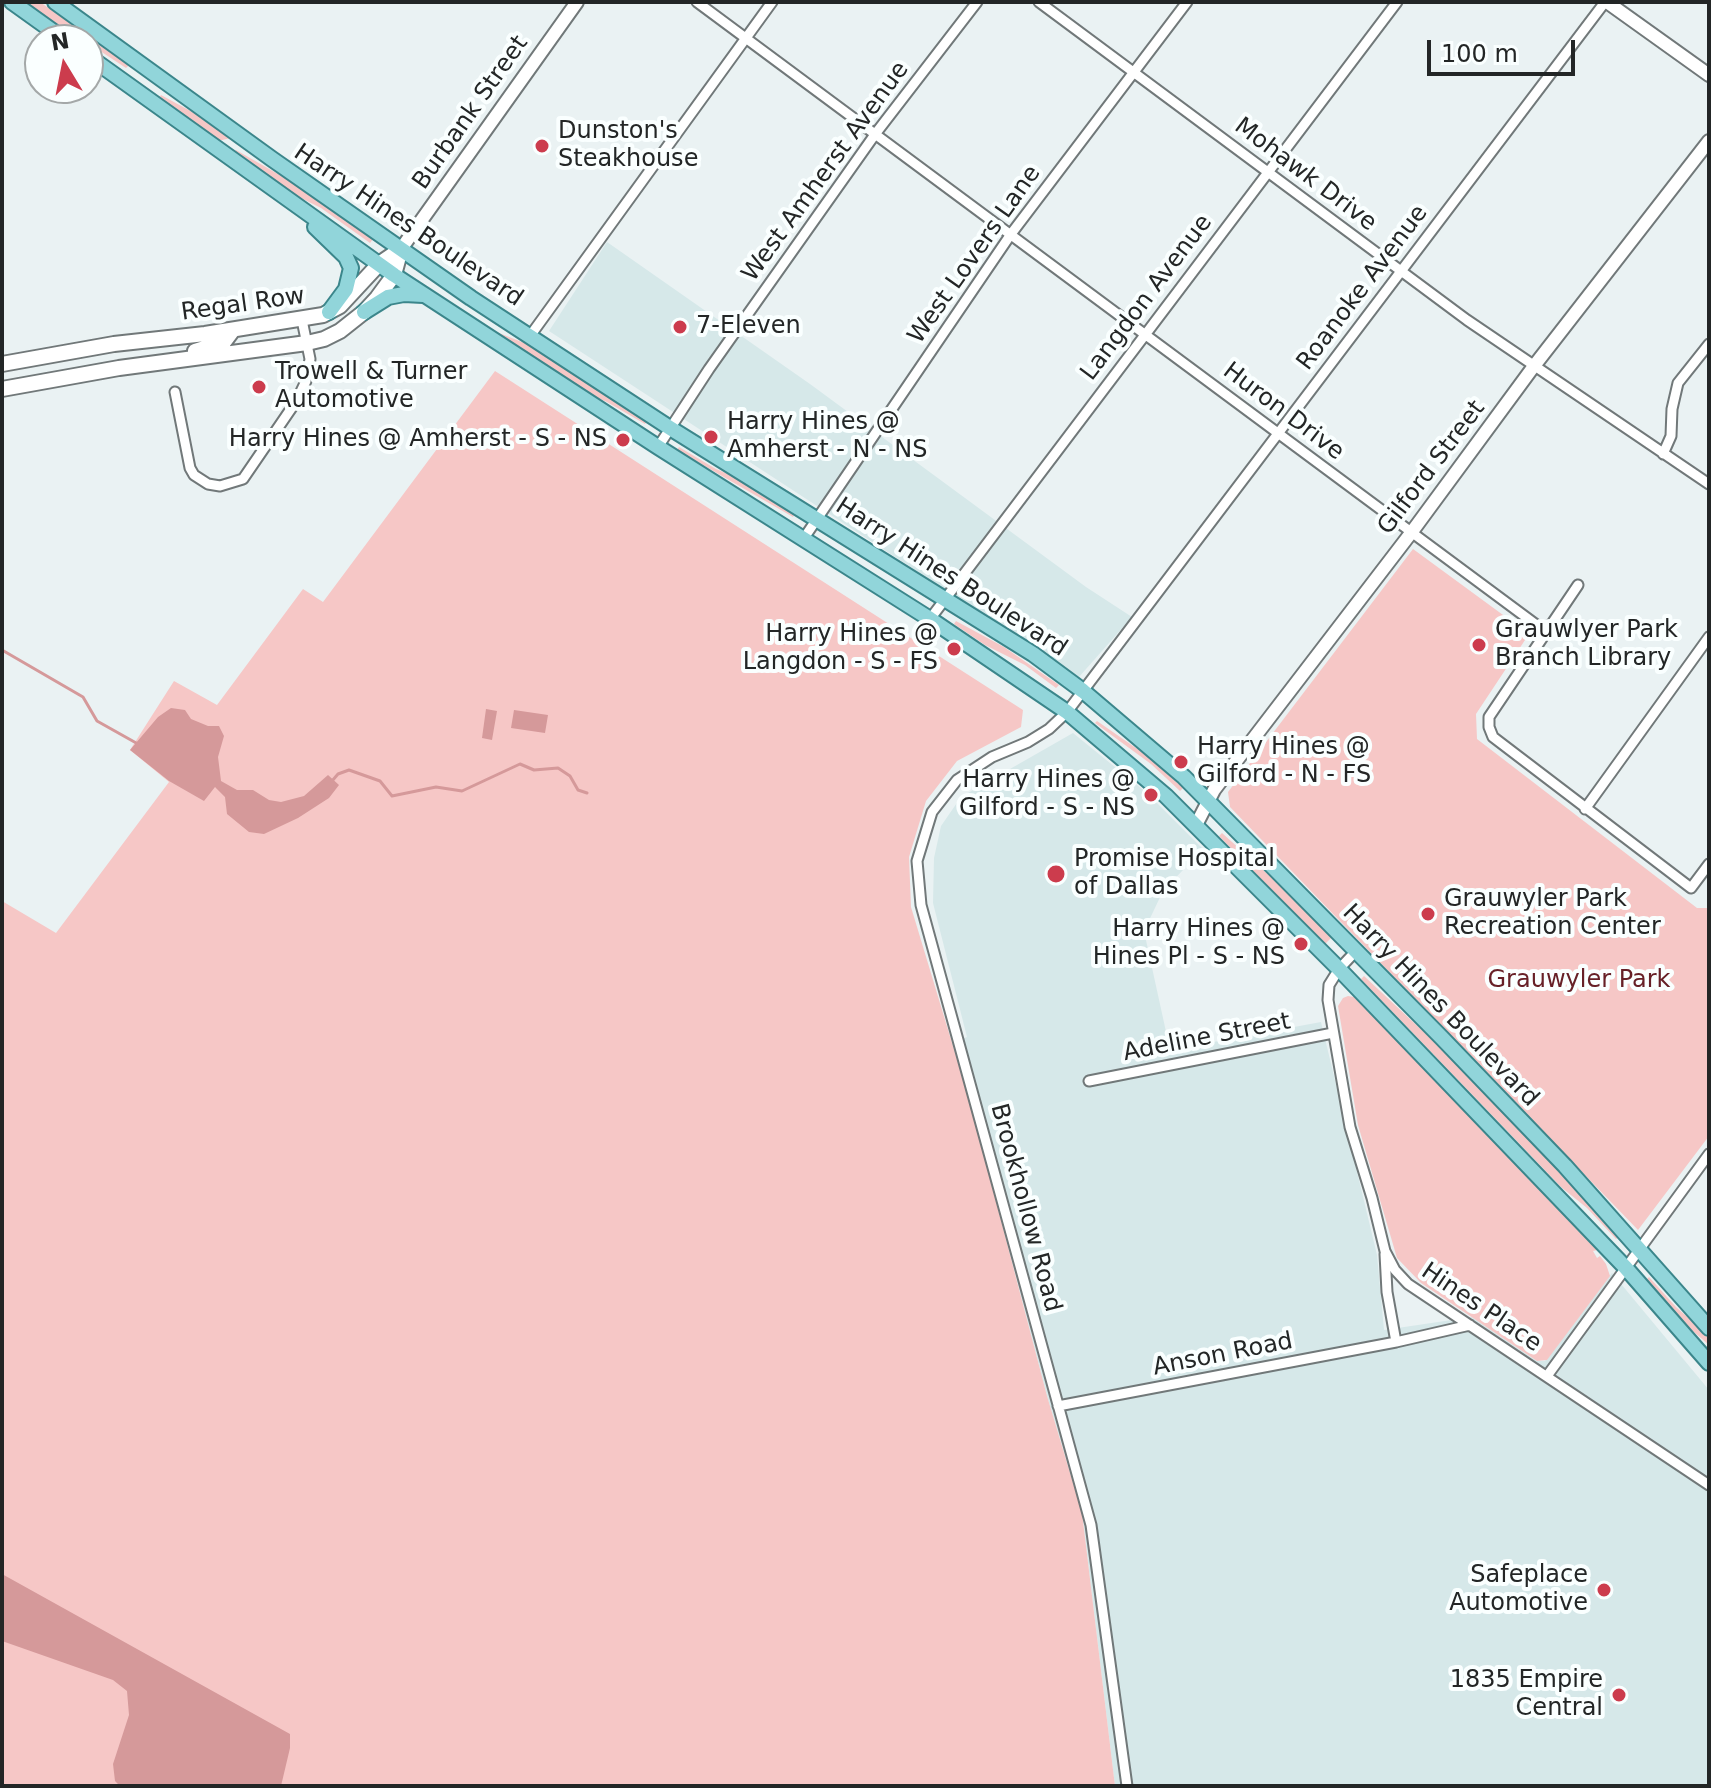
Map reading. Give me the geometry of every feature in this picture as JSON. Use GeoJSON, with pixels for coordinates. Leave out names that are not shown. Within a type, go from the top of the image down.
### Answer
{"type":"FeatureCollection","features":[{"type":"Feature","properties":{"kind":"main road"},"geometry":{"type":"LineString","coordinates":[[12,2],[43,24]]}},
{"type":"Feature","properties":{"kind":"main road","name":"Harry Hines Boulevard"},"geometry":{"type":"LineString","coordinates":[[55,2],[272,159],[530,336],[670,428],[1033,654],[1083,691],[1163,757],[1208,800],[1555,1156],[1639,1246],[1709,1328]]}},
{"type":"Feature","properties":{"kind":"main road","name":"Harry Hines Boulevard"},"geometry":{"type":"LineString","coordinates":[[104,68],[394,275],[930,619],[1067,712],[1138,771],[1196,825],[1339,969],[1625,1267],[1709,1363]]}},
{"type":"Feature","properties":{"kind":"main road"},"geometry":{"type":"LineString","coordinates":[[138,92],[153,71]]}},
{"type":"Feature","properties":{"kind":"main road"},"geometry":{"type":"LineString","coordinates":[[222,152],[231,145],[239,145],[259,158],[272,159]]}},
{"type":"Feature","properties":{"kind":"main road"},"geometry":{"type":"LineString","coordinates":[[293,202],[349,262],[349,282],[329,312]]}},
{"type":"Feature","properties":{"kind":"main road","name":"Regal Row"},"geometry":{"type":"LineString","coordinates":[[2,364],[302,320],[329,312],[354,293],[379,264],[401,249]]}},
{"type":"Feature","properties":{"kind":"main road","name":"Regal Row"},"geometry":{"type":"LineString","coordinates":[[2,389],[85,374],[307,343],[340,331],[364,312],[394,275],[401,249]]}},
{"type":"Feature","properties":{"kind":"main road"},"geometry":{"type":"LineString","coordinates":[[364,312],[388,297],[404,294],[427,296]]}},
{"type":"Feature","properties":{"kind":"main road"},"geometry":{"type":"LineString","coordinates":[[170,362],[181,354],[224,342],[233,330]]}},
{"type":"Feature","properties":{"kind":"main road"},"geometry":{"type":"LineString","coordinates":[[81,350],[85,374]]}},
{"type":"Feature","properties":{"kind":"street","name":"Burbank Street"},"geometry":{"type":"LineString","coordinates":[[401,249],[577,2]]}},
{"type":"Feature","properties":{"kind":"street","name":"Huron Drive"},"geometry":{"type":"LineString","coordinates":[[697,2],[1546,632]]}},
{"type":"Feature","properties":{"kind":"street"},"geometry":{"type":"LineString","coordinates":[[530,336],[772,2]]}},
{"type":"Feature","properties":{"kind":"street","name":"West Amherst Avenue"},"geometry":{"type":"LineString","coordinates":[[658,447],[876,133],[977,2]]}},
{"type":"Feature","properties":{"kind":"street","name":"Mohawk Drive"},"geometry":{"type":"LineString","coordinates":[[1039,2],[1400,270],[1534,366],[1709,484]]}},
{"type":"Feature","properties":{"kind":"street","name":"West Lovers Lane"},"geometry":{"type":"LineString","coordinates":[[804,538],[1011,234],[1187,2]]}},
{"type":"Feature","properties":{"kind":"street","name":"Langdon Avenue"},"geometry":{"type":"LineString","coordinates":[[930,619],[1397,2]]}},
{"type":"Feature","properties":{"kind":"street"},"geometry":{"type":"LineString","coordinates":[[1606,2],[1709,75]]}},
{"type":"Feature","properties":{"kind":"street","name":"Roanoke Avenue"},"geometry":{"type":"LineString","coordinates":[[1067,712],[1606,2]]}},
{"type":"Feature","properties":{"kind":"street","name":"Gilford Street"},"geometry":{"type":"LineString","coordinates":[[1196,825],[1208,800],[1534,366],[1709,141]]}},
{"type":"Feature","properties":{"kind":"street"},"geometry":{"type":"LineString","coordinates":[[175,392],[194,475],[208,484],[231,485],[243,479],[297,400],[310,370],[302,320]]}},
{"type":"Feature","properties":{"kind":"street"},"geometry":{"type":"LineString","coordinates":[[1663,454],[1671,436],[1672,409],[1678,383],[1709,344]]}},
{"type":"Feature","properties":{"kind":"street"},"geometry":{"type":"LineString","coordinates":[[1578,585],[1489,717],[1493,737],[1691,888],[1709,864]]}},
{"type":"Feature","properties":{"kind":"street"},"geometry":{"type":"LineString","coordinates":[[1585,809],[1709,637]]}},
{"type":"Feature","properties":{"kind":"street","name":"Brookhollow Road"},"geometry":{"type":"LineString","coordinates":[[1067,712],[1038,736],[992,757],[957,780],[932,812],[917,861],[921,905],[1091,1525],[1127,1786]]}},
{"type":"Feature","properties":{"kind":"street","name":"Hines Place"},"geometry":{"type":"LineString","coordinates":[[1356,951],[1339,969],[1327,989],[1350,1127],[1385,1251],[1395,1270],[1408,1284],[1709,1485]]}},
{"type":"Feature","properties":{"kind":"street","name":"Adeline Street"},"geometry":{"type":"LineString","coordinates":[[1089,1081],[1333,1033]]}},
{"type":"Feature","properties":{"kind":"street"},"geometry":{"type":"LineString","coordinates":[[1547,1376],[1709,1154]]}},
{"type":"Feature","properties":{"kind":"street"},"geometry":{"type":"LineString","coordinates":[[1385,1251],[1387,1292],[1396,1342]]}},
{"type":"Feature","properties":{"kind":"street","name":"Anson Road"},"geometry":{"type":"LineString","coordinates":[[1058,1406],[1396,1342],[1470,1325]]}},
{"type":"Feature","properties":{"kind":"shaded area"},"geometry":{"type":"Polygon","coordinates":[[[607,242],[810,384],[1086,587],[1132,617],[1079,677],[549,331],[607,242]]]}},
{"type":"Feature","properties":{"kind":"shaded area"},"geometry":{"type":"Polygon","coordinates":[[[171,708],[185,710],[191,719],[208,726],[219,726],[224,736],[218,757],[221,781],[237,790],[253,790],[269,800],[281,802],[304,796],[328,775],[339,785],[329,798],[298,818],[264,834],[249,832],[227,814],[225,797],[215,787],[204,801],[169,781],[130,750],[158,717],[171,708]]]}},
{"type":"Feature","properties":{"kind":"shaded area"},"geometry":{"type":"Polygon","coordinates":[[[486,709],[497,711],[492,740],[482,738],[486,709]]]}},
{"type":"Feature","properties":{"kind":"shaded area"},"geometry":{"type":"Polygon","coordinates":[[[514,710],[548,715],[545,733],[511,728],[514,710]]]}},
{"type":"Feature","properties":{"kind":"shaded area"},"geometry":{"type":"Polygon","coordinates":[[[1073,733],[1147,793],[1203,849],[1163,891],[1144,931],[1170,1050],[1321,1022],[1377,1255],[1384,1330],[1472,1317],[1537,1361],[1545,1361],[1612,1273],[1709,1390],[1709,1786],[1115,1786],[1082,1513],[951,1043],[967,1037],[933,903],[934,858],[941,826],[961,797],[1073,733]]]}},
{"type":"Feature","properties":{"kind":"shaded area"},"geometry":{"type":"Polygon","coordinates":[[[2,1574],[290,1734],[281,1786],[120,1786],[115,1781],[113,1764],[129,1715],[127,1691],[113,1680],[2,1641],[2,1574]]]}},
{"type":"Feature","properties":{"kind":"green space"},"geometry":{"type":"Polygon","coordinates":[[[25,2],[40,2],[71,24],[56,24],[25,2]]]}},
{"type":"Feature","properties":{"kind":"green space"},"geometry":{"type":"Polygon","coordinates":[[[104,47],[129,65],[126,68],[104,54],[104,47]]]}},
{"type":"Feature","properties":{"kind":"green space"},"geometry":{"type":"Polygon","coordinates":[[[161,95],[207,120],[231,138],[218,141],[159,98],[161,95]]]}},
{"type":"Feature","properties":{"kind":"green space"},"geometry":{"type":"Polygon","coordinates":[[[236,150],[306,190],[373,239],[370,243],[321,208],[293,194],[234,152],[236,150]]]}},
{"type":"Feature","properties":{"kind":"green space"},"geometry":{"type":"Polygon","coordinates":[[[494,331],[532,346],[648,419],[645,424],[582,391],[494,331]]]}},
{"type":"Feature","properties":{"kind":"green space"},"geometry":{"type":"Polygon","coordinates":[[[495,371],[1023,710],[1021,727],[957,761],[926,801],[909,857],[911,907],[971,1106],[1047,1396],[1082,1513],[1115,1786],[2,1786],[2,901],[56,933],[169,782],[130,750],[174,681],[217,705],[303,589],[323,602],[495,371]]]}},
{"type":"Feature","properties":{"kind":"green space"},"geometry":{"type":"Polygon","coordinates":[[[679,447],[716,469],[745,481],[795,513],[793,517],[677,450],[679,447]]]}},
{"type":"Feature","properties":{"kind":"green space","name":"Grauwyler Park"},"geometry":{"type":"Polygon","coordinates":[[[1413,549],[1529,634],[1476,714],[1477,739],[1697,908],[1709,908],[1709,1136],[1638,1230],[1230,807],[1228,792],[1413,549]]]}},
{"type":"Feature","properties":{"kind":"green space"},"geometry":{"type":"Polygon","coordinates":[[[956,621],[1004,647],[1059,685],[1056,688],[1025,665],[985,645],[954,624],[956,621]]]}},
{"type":"Feature","properties":{"kind":"green space"},"geometry":{"type":"Polygon","coordinates":[[[1097,721],[1146,755],[1183,788],[1180,791],[1151,764],[1095,723],[1097,721]]]}},
{"type":"Feature","properties":{"kind":"green space"},"geometry":{"type":"Polygon","coordinates":[[[1222,833],[1332,937],[1325,944],[1219,836],[1222,833]]]}},
{"type":"Feature","properties":{"kind":"green space"},"geometry":{"type":"Polygon","coordinates":[[[1364,976],[1458,1064],[1619,1236],[1616,1239],[1587,1208],[1561,1187],[1361,979],[1364,976]]]}},
{"type":"Feature","properties":{"kind":"green space"},"geometry":{"type":"Polygon","coordinates":[[[1348,996],[1354,997],[1434,1076],[1597,1250],[1593,1251],[1597,1258],[1600,1256],[1606,1264],[1610,1276],[1547,1360],[1537,1361],[1421,1283],[1397,1258],[1358,1125],[1338,1006],[1348,996]]]}},
{"type":"Feature","properties":{"kind":"green space"},"geometry":{"type":"Polygon","coordinates":[[[1649,1277],[1700,1328],[1709,1339],[1709,1345],[1687,1326],[1646,1280],[1649,1277]]]}},
{"type":"Feature","properties":{"kind":"waterway"},"geometry":{"type":"LineString","coordinates":[[2,650],[83,697],[97,721],[138,744]]}},
{"type":"Feature","properties":{"kind":"waterway"},"geometry":{"type":"LineString","coordinates":[[332,781],[338,774],[349,770],[380,781],[392,796],[436,787],[462,791],[520,764],[534,770],[558,768],[570,776],[578,790],[587,793]]}},
{"type":"Feature","properties":{"kind":"place","name":"Dunston's Steakhouse"},"geometry":{"type":"Point","coordinates":[542,146]}},
{"type":"Feature","properties":{"kind":"place","name":"7-Eleven"},"geometry":{"type":"Point","coordinates":[680,327]}},
{"type":"Feature","properties":{"kind":"place","name":"Trowell & Turner Automotive"},"geometry":{"type":"Point","coordinates":[259,387]}},
{"type":"Feature","properties":{"kind":"place","name":"Harry Hines @ Amherst - N - NS"},"geometry":{"type":"Point","coordinates":[711,437]}},
{"type":"Feature","properties":{"kind":"place","name":"Harry Hines @ Amherst - S - NS"},"geometry":{"type":"Point","coordinates":[623,440]}},
{"type":"Feature","properties":{"kind":"place","name":"Grauwlyer Park Branch Library"},"geometry":{"type":"Point","coordinates":[1479,645]}},
{"type":"Feature","properties":{"kind":"place","name":"Harry Hines @ Langdon - S - FS"},"geometry":{"type":"Point","coordinates":[954,649]}},
{"type":"Feature","properties":{"kind":"place","name":"Harry Hines @ Gilford - N - FS"},"geometry":{"type":"Point","coordinates":[1181,762]}},
{"type":"Feature","properties":{"kind":"place","name":"Harry Hines @ Gilford - S - NS"},"geometry":{"type":"Point","coordinates":[1151,795]}},
{"type":"Feature","properties":{"kind":"place","name":"Promise Hospital of Dallas"},"geometry":{"type":"Point","coordinates":[1056,874]}},
{"type":"Feature","properties":{"kind":"place","name":"Grauwyler Park Recreation Center"},"geometry":{"type":"Point","coordinates":[1428,914]}},
{"type":"Feature","properties":{"kind":"place","name":"Harry Hines @ Hines Pl - S - NS"},"geometry":{"type":"Point","coordinates":[1301,944]}},
{"type":"Feature","properties":{"kind":"place","name":"Safeplace Automotive"},"geometry":{"type":"Point","coordinates":[1604,1590]}},
{"type":"Feature","properties":{"kind":"place","name":"1835 Empire Central"},"geometry":{"type":"Point","coordinates":[1619,1695]}}]}
